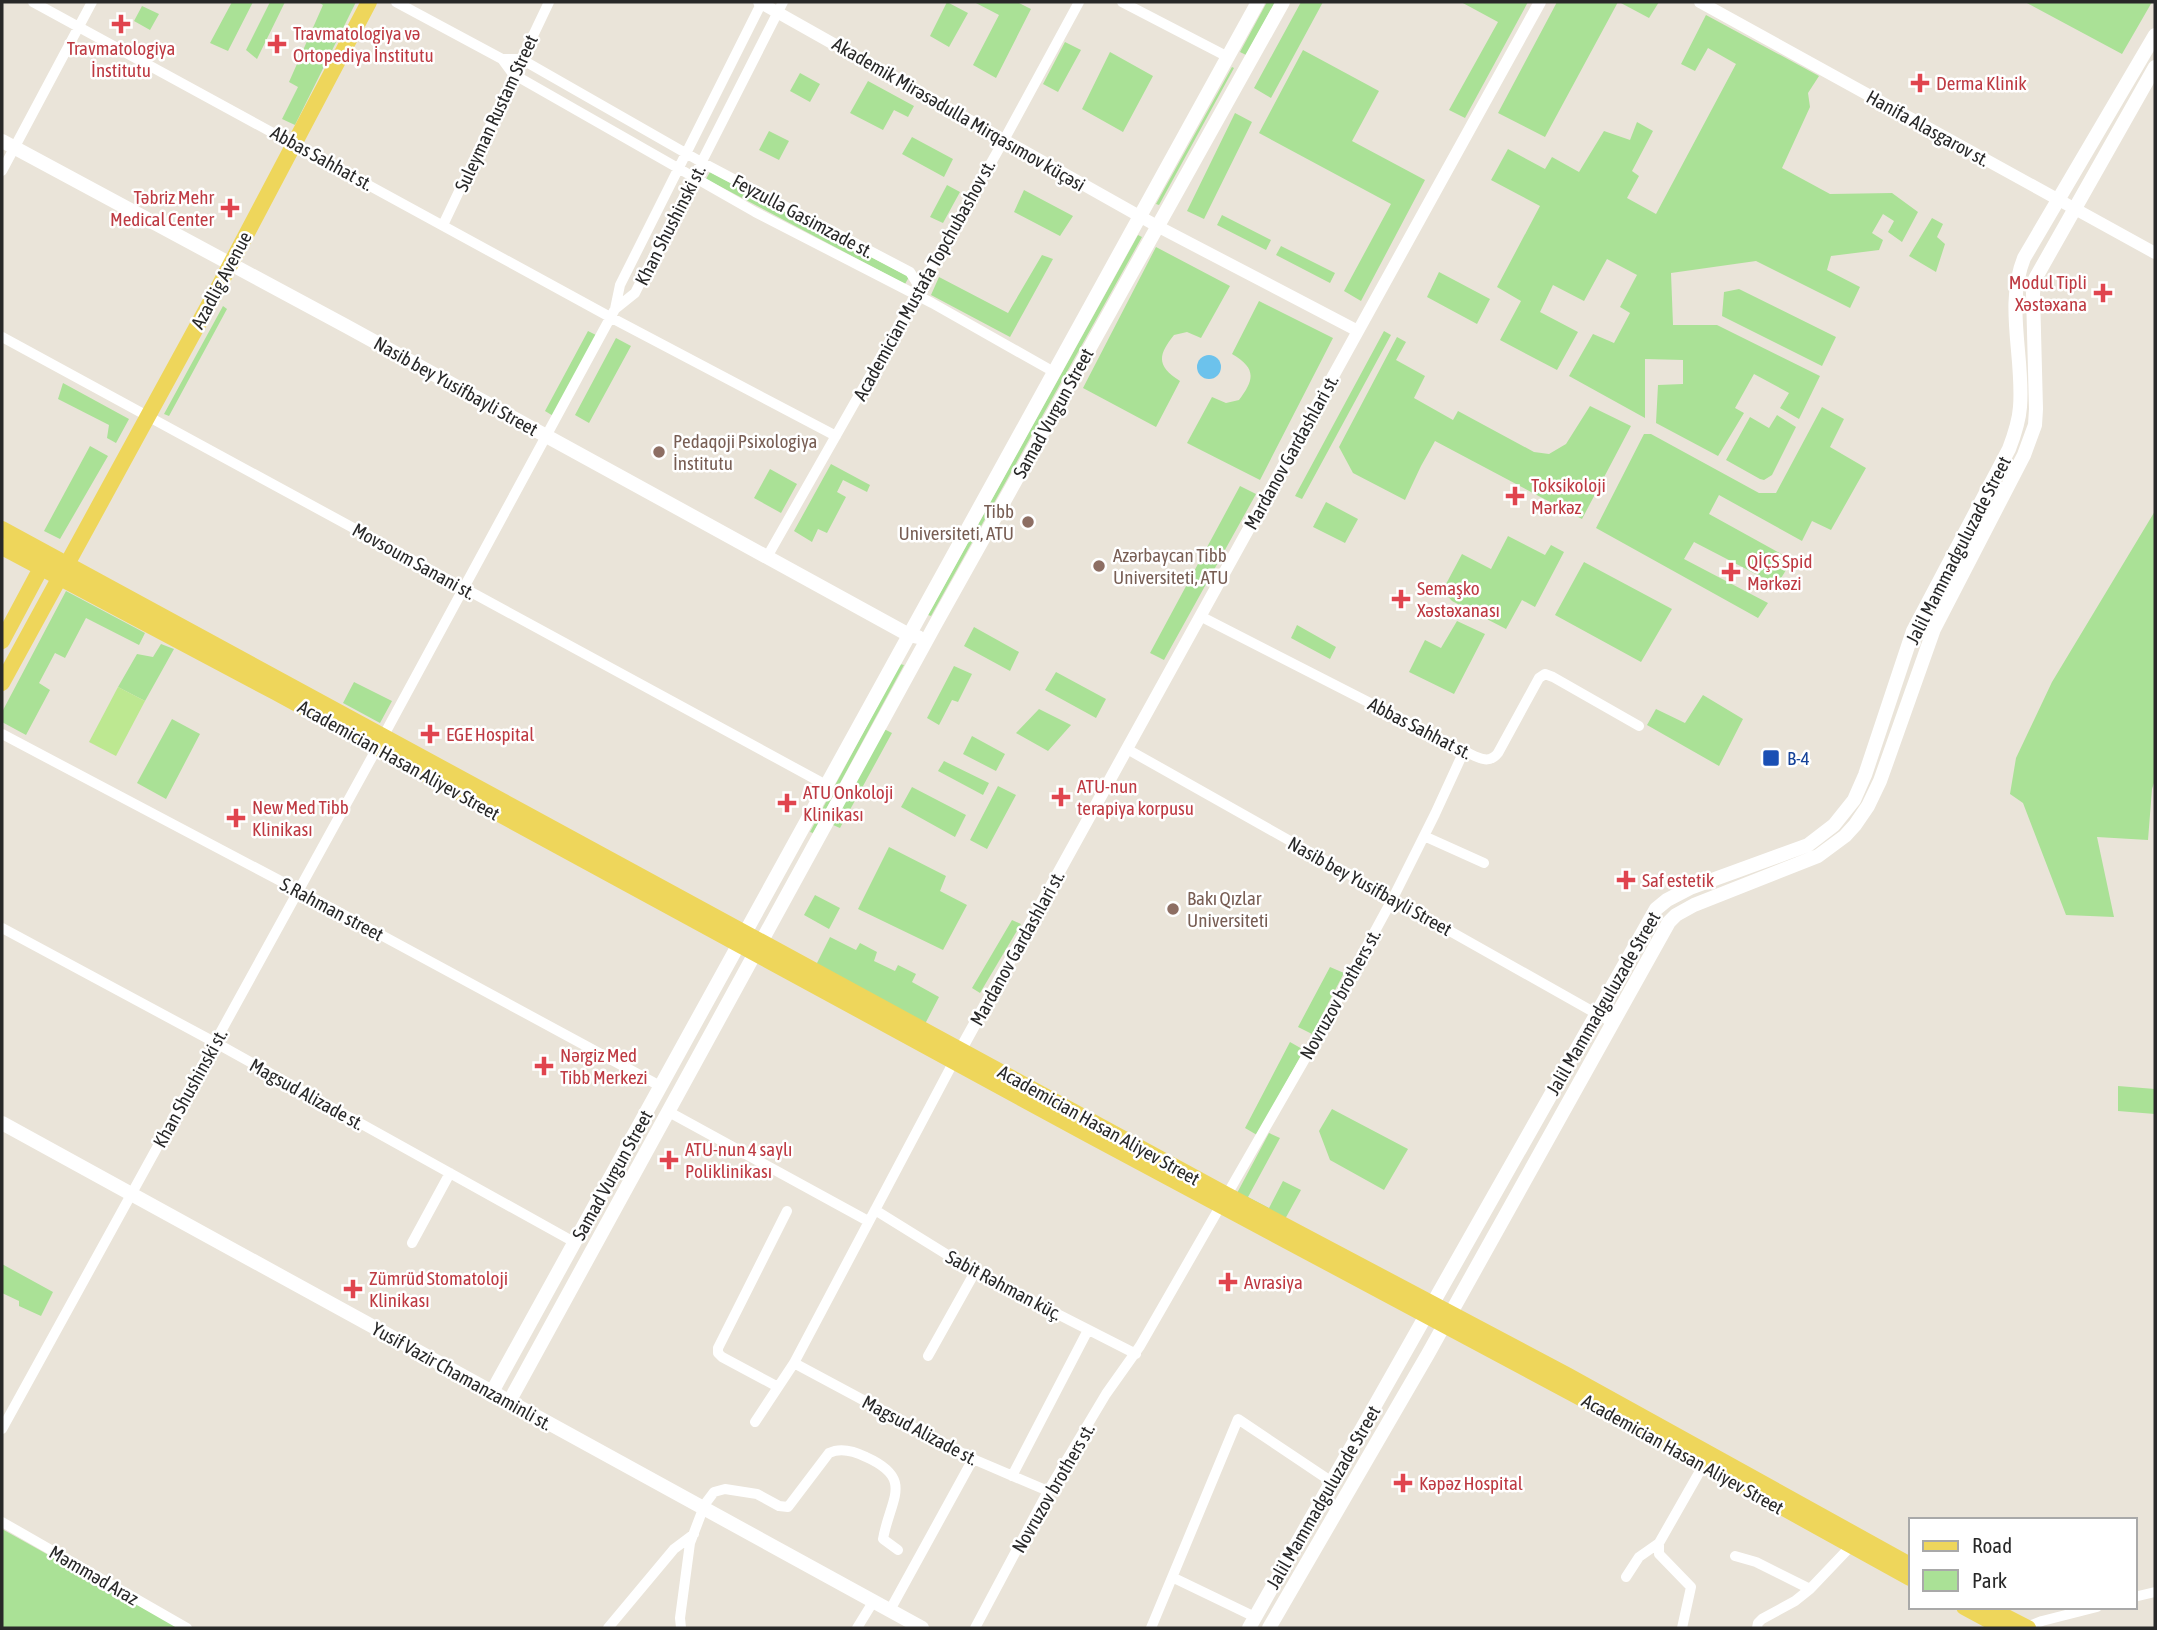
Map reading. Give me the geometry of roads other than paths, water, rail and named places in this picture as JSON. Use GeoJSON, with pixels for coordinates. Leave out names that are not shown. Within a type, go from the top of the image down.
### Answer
{"type":"FeatureCollection","features":[{"type":"Feature","properties":{"kind":"main road","name":"Azadlig Avenue"},"geometry":{"type":"LineString","coordinates":[[2,683],[67,574],[146,415],[230,264],[369,2]]}},
{"type":"Feature","properties":{"kind":"main road","name":"Samad Vurgun Street"},"geometry":{"type":"LineString","coordinates":[[492,1392],[660,1086],[736,937],[799,834],[1258,2]]}},
{"type":"Feature","properties":{"kind":"main road","name":"Samad Vurgun Street"},"geometry":{"type":"LineString","coordinates":[[509,1402],[668,1112],[762,951],[816,843],[932,631],[1283,2]]}},
{"type":"Feature","properties":{"kind":"main road","name":"Jalil Mammadguluzade Street"},"geometry":{"type":"LineString","coordinates":[[1252,1622],[1426,1309],[1656,909],[1690,888],[1808,845],[1834,825],[1854,800],[1865,775],[1913,631],[2009,449],[2021,405],[2017,313],[2019,272],[2024,258],[2155,34]]}},
{"type":"Feature","properties":{"kind":"main road"},"geometry":{"type":"LineString","coordinates":[[1228,57],[1246,67]]}},
{"type":"Feature","properties":{"kind":"main road","name":"Jalil Mammadguluzade Street"},"geometry":{"type":"LineString","coordinates":[[1269,1628],[1450,1322],[1657,942],[1676,915],[1694,905],[1818,856],[1845,836],[1868,806],[1880,781],[1930,638],[2024,455],[2036,417],[2033,315],[2035,279],[2155,67]]}},
{"type":"Feature","properties":{"kind":"main road","name":"Nasib bey Yusifbayli Street"},"geometry":{"type":"LineString","coordinates":[[8,144],[909,635]]}},
{"type":"Feature","properties":{"kind":"main road"},"geometry":{"type":"LineString","coordinates":[[2017,313],[2033,315]]}},
{"type":"Feature","properties":{"kind":"main road"},"geometry":{"type":"LineString","coordinates":[[2019,414],[2036,417]]}},
{"type":"Feature","properties":{"kind":"main road"},"geometry":{"type":"LineString","coordinates":[[2,529],[37,565]]}},
{"type":"Feature","properties":{"kind":"main road"},"geometry":{"type":"LineString","coordinates":[[2,547],[37,565]]}},
{"type":"Feature","properties":{"kind":"main road"},"geometry":{"type":"LineString","coordinates":[[2,641],[37,565]]}},
{"type":"Feature","properties":{"kind":"main road","name":"Academician Hasan Aliyev Street"},"geometry":{"type":"LineString","coordinates":[[37,565],[67,574],[381,742],[736,937],[1450,1322],[1909,1577]]}},
{"type":"Feature","properties":{"kind":"main road"},"geometry":{"type":"LineString","coordinates":[[909,635],[923,637],[932,631]]}},
{"type":"Feature","properties":{"kind":"main road"},"geometry":{"type":"LineString","coordinates":[[799,834],[816,843]]}},
{"type":"Feature","properties":{"kind":"main road"},"geometry":{"type":"LineString","coordinates":[[1667,900],[1676,915]]}},
{"type":"Feature","properties":{"kind":"main road","name":"Yusif Vazir Chamanzaminli st."},"geometry":{"type":"LineString","coordinates":[[2,1123],[922,1628]]}},
{"type":"Feature","properties":{"kind":"main road","name":"Academician Hasan Aliyev Street"},"geometry":{"type":"LineString","coordinates":[[1450,1322],[1700,1448],[1909,1564]]}},
{"type":"Feature","properties":{"kind":"main road"},"geometry":{"type":"LineString","coordinates":[[1287,1561],[1303,1570]]}},
{"type":"Feature","properties":{"kind":"main road"},"geometry":{"type":"LineString","coordinates":[[1969,1609],[1994,1620],[2026,1628]]}},
{"type":"Feature","properties":{"kind":"street","name":"Abbas Sahhat st."},"geometry":{"type":"LineString","coordinates":[[33,2],[836,436]]}},
{"type":"Feature","properties":{"kind":"street"},"geometry":{"type":"LineString","coordinates":[[2,172],[8,144],[92,2]]}},
{"type":"Feature","properties":{"kind":"street","name":"Feyzulla Gasimzade st."},"geometry":{"type":"LineString","coordinates":[[396,2],[502,59],[513,74],[755,212],[921,294],[1054,372]]}},
{"type":"Feature","properties":{"kind":"street","name":"Suleyman Rustam Street"},"geometry":{"type":"LineString","coordinates":[[443,225],[549,2]]}},
{"type":"Feature","properties":{"kind":"street"},"geometry":{"type":"LineString","coordinates":[[612,313],[620,285],[761,2]]}},
{"type":"Feature","properties":{"kind":"street","name":"Akademik Mirəsədulla Mirqasımov küçəsi"},"geometry":{"type":"LineString","coordinates":[[761,2],[781,7],[1004,140],[1157,226]]}},
{"type":"Feature","properties":{"kind":"street","name":"Academician Mustafa Topchubashov st."},"geometry":{"type":"LineString","coordinates":[[767,556],[921,294],[1079,2]]}},
{"type":"Feature","properties":{"kind":"street"},"geometry":{"type":"LineString","coordinates":[[1122,2],[1228,57]]}},
{"type":"Feature","properties":{"kind":"street","name":"Mardanov Gardashlari st."},"geometry":{"type":"LineString","coordinates":[[755,1422],[794,1363],[957,1055],[1539,2]]}},
{"type":"Feature","properties":{"kind":"street","name":"Hanifa Alasgarov st."},"geometry":{"type":"LineString","coordinates":[[1700,2],[2155,253]]}},
{"type":"Feature","properties":{"kind":"street","name":"Khan Shushinski st."},"geometry":{"type":"LineString","coordinates":[[2,1429],[381,742],[612,313],[635,293],[781,7]]}},
{"type":"Feature","properties":{"kind":"street","name":"Feyzulla Gasimzade st."},"geometry":{"type":"LineString","coordinates":[[502,59],[521,59],[703,163],[910,272],[921,294]]}},
{"type":"Feature","properties":{"kind":"street"},"geometry":{"type":"LineString","coordinates":[[1157,226],[1358,331]]}},
{"type":"Feature","properties":{"kind":"street","name":"Movsoum Sanani st."},"geometry":{"type":"LineString","coordinates":[[2,337],[826,785]]}},
{"type":"Feature","properties":{"kind":"street","name":"Abbas Sahhat st."},"geometry":{"type":"LineString","coordinates":[[1200,616],[1487,761],[1493,759],[1539,678],[1545,674],[1639,726]]}},
{"type":"Feature","properties":{"kind":"street","name":"S.Rahman street"},"geometry":{"type":"LineString","coordinates":[[2,734],[660,1086]]}},
{"type":"Feature","properties":{"kind":"street","name":"Nasib bey Yusifbayli Street"},"geometry":{"type":"LineString","coordinates":[[1127,750],[1613,1023]]}},
{"type":"Feature","properties":{"kind":"street","name":"Novruzov brothers st."},"geometry":{"type":"LineString","coordinates":[[975,1628],[1048,1491],[1106,1394],[1136,1354],[1313,1045],[1393,898],[1464,751]]}},
{"type":"Feature","properties":{"kind":"street"},"geometry":{"type":"LineString","coordinates":[[1424,836],[1484,863]]}},
{"type":"Feature","properties":{"kind":"street","name":"Magsud Alizade st."},"geometry":{"type":"LineString","coordinates":[[2,928],[216,1043],[574,1242]]}},
{"type":"Feature","properties":{"kind":"street"},"geometry":{"type":"LineString","coordinates":[[668,1112],[868,1221]]}},
{"type":"Feature","properties":{"kind":"street"},"geometry":{"type":"LineString","coordinates":[[412,1242],[450,1173]]}},
{"type":"Feature","properties":{"kind":"street","name":"Sabit Rəhman küç."},"geometry":{"type":"LineString","coordinates":[[875,1210],[975,1272],[1136,1354]]}},
{"type":"Feature","properties":{"kind":"street"},"geometry":{"type":"LineString","coordinates":[[778,1387],[722,1357],[718,1348],[787,1211]]}},
{"type":"Feature","properties":{"kind":"street"},"geometry":{"type":"LineString","coordinates":[[928,1356],[975,1272]]}},
{"type":"Feature","properties":{"kind":"street"},"geometry":{"type":"LineString","coordinates":[[1012,1476],[1088,1330]]}},
{"type":"Feature","properties":{"kind":"street","name":"Magsud Alizade st."},"geometry":{"type":"LineString","coordinates":[[794,1363],[973,1459],[1048,1491]]}},
{"type":"Feature","properties":{"kind":"street"},"geometry":{"type":"LineString","coordinates":[[1152,1628],[1238,1419],[1332,1482]]}},
{"type":"Feature","properties":{"kind":"street"},"geometry":{"type":"LineString","coordinates":[[681,1628],[680,1618],[691,1543],[702,1508],[714,1492],[725,1489],[757,1494],[779,1506],[788,1507],[829,1453],[839,1449],[855,1452],[886,1467],[893,1474],[894,1494],[883,1539],[898,1550]]}},
{"type":"Feature","properties":{"kind":"street"},"geometry":{"type":"LineString","coordinates":[[890,1610],[973,1459]]}},
{"type":"Feature","properties":{"kind":"street"},"geometry":{"type":"LineString","coordinates":[[1626,1577],[1639,1557],[1659,1543],[1704,1464]]}},
{"type":"Feature","properties":{"kind":"street","name":"Məmməd Araz"},"geometry":{"type":"LineString","coordinates":[[2,1522],[187,1628]]}},
{"type":"Feature","properties":{"kind":"street"},"geometry":{"type":"LineString","coordinates":[[608,1628],[674,1549],[694,1534]]}},
{"type":"Feature","properties":{"kind":"street"},"geometry":{"type":"LineString","coordinates":[[1659,1543],[1659,1554],[1691,1587],[1682,1628]]}},
{"type":"Feature","properties":{"kind":"street"},"geometry":{"type":"LineString","coordinates":[[1757,1628],[1762,1619],[1810,1589],[1851,1546]]}},
{"type":"Feature","properties":{"kind":"street"},"geometry":{"type":"LineString","coordinates":[[1735,1556],[1756,1562],[1810,1589]]}},
{"type":"Feature","properties":{"kind":"street"},"geometry":{"type":"LineString","coordinates":[[1174,1578],[1252,1622]]}},
{"type":"Feature","properties":{"kind":"street"},"geometry":{"type":"LineString","coordinates":[[2136,1596],[2155,1591]]}},
{"type":"Feature","properties":{"kind":"street"},"geometry":{"type":"LineString","coordinates":[[857,1628],[873,1602]]}},
{"type":"Feature","properties":{"kind":"street"},"geometry":{"type":"LineString","coordinates":[[2026,1628],[2090,1609]]}},
{"type":"Feature","properties":{"kind":"water"},"geometry":{"type":"Polygon","coordinates":[[[1209,355],[1218,358],[1221,367],[1218,376],[1209,379],[1200,376],[1197,367],[1200,358],[1209,355]]]}},
{"type":"Feature","properties":{"kind":"place","name":"Travmatologiya İnstitutu"},"geometry":{"type":"Point","coordinates":[121,24]}},
{"type":"Feature","properties":{"kind":"place","name":"Travmatologiya və Ortopediya İnstitutu"},"geometry":{"type":"Point","coordinates":[277,44]}},
{"type":"Feature","properties":{"kind":"place","name":"Derma Klinik"},"geometry":{"type":"Point","coordinates":[1920,83]}},
{"type":"Feature","properties":{"kind":"place","name":"Təbriz Mehr Medical Center"},"geometry":{"type":"Point","coordinates":[230,208]}},
{"type":"Feature","properties":{"kind":"place","name":"Modul Tipli Xəstəxana"},"geometry":{"type":"Point","coordinates":[2103,293]}},
{"type":"Feature","properties":{"kind":"place","name":"Pedaqoji Psixologiya İnstitutu"},"geometry":{"type":"Point","coordinates":[659,452]}},
{"type":"Feature","properties":{"kind":"place","name":"Toksikoloji Mərkəz"},"geometry":{"type":"Point","coordinates":[1515,496]}},
{"type":"Feature","properties":{"kind":"place","name":"Tibb Universiteti, ATU"},"geometry":{"type":"Point","coordinates":[1028,522]}},
{"type":"Feature","properties":{"kind":"place","name":"Azərbaycan Tibb Universiteti, ATU"},"geometry":{"type":"Point","coordinates":[1099,566]}},
{"type":"Feature","properties":{"kind":"place","name":"QİÇS Spid Mərkəzi"},"geometry":{"type":"Point","coordinates":[1731,572]}},
{"type":"Feature","properties":{"kind":"place","name":"Semaşko Xəstəxanası"},"geometry":{"type":"Point","coordinates":[1401,599]}},
{"type":"Feature","properties":{"kind":"place","name":"EGE Hospital"},"geometry":{"type":"Point","coordinates":[430,734]}},
{"type":"Feature","properties":{"kind":"place","name":"B-4"},"geometry":{"type":"Point","coordinates":[1771,758]}},
{"type":"Feature","properties":{"kind":"place","name":"ATU-nun terapiya korpusu"},"geometry":{"type":"Point","coordinates":[1061,797]}},
{"type":"Feature","properties":{"kind":"place","name":"ATU Onkoloji Klinikası"},"geometry":{"type":"Point","coordinates":[787,803]}},
{"type":"Feature","properties":{"kind":"place","name":"New Med Tibb Klinikası"},"geometry":{"type":"Point","coordinates":[236,818]}},
{"type":"Feature","properties":{"kind":"place","name":"Saf estetik"},"geometry":{"type":"Point","coordinates":[1626,880]}},
{"type":"Feature","properties":{"kind":"place","name":"Bakı Qızlar Universiteti"},"geometry":{"type":"Point","coordinates":[1173,909]}},
{"type":"Feature","properties":{"kind":"place","name":"Nərgiz Med Tibb Merkezi"},"geometry":{"type":"Point","coordinates":[544,1066]}},
{"type":"Feature","properties":{"kind":"place","name":"ATU-nun 4 saylı Poliklinikası"},"geometry":{"type":"Point","coordinates":[669,1160]}},
{"type":"Feature","properties":{"kind":"place","name":"Avrasiya"},"geometry":{"type":"Point","coordinates":[1228,1282]}},
{"type":"Feature","properties":{"kind":"place","name":"Zümrüd Stomatoloji Klinikası"},"geometry":{"type":"Point","coordinates":[353,1289]}},
{"type":"Feature","properties":{"kind":"place","name":"Kəpəz Hospital"},"geometry":{"type":"Point","coordinates":[1403,1483]}}]}
